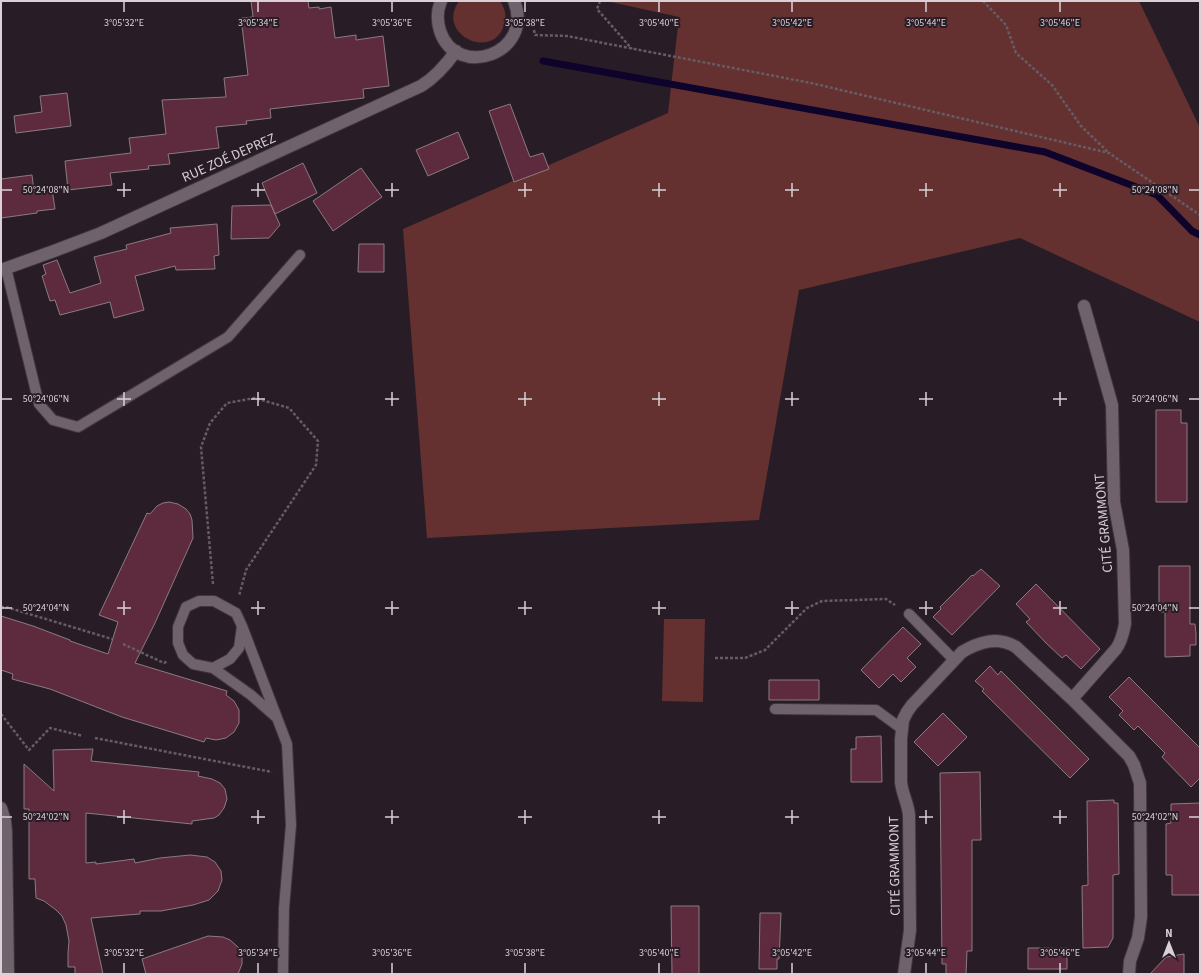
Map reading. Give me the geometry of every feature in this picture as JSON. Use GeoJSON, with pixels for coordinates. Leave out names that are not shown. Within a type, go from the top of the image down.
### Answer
{"type":"FeatureCollection","features":[{"type":"Feature","properties":{"kind":"street"},"geometry":{"type":"LineString","coordinates":[[441,1],[438,10],[439,26],[445,41],[463,55],[479,58],[494,54],[507,45],[515,32],[517,24],[515,5]]}},
{"type":"Feature","properties":{"kind":"street","name":"RUE ZOÉ DEPREZ"},"geometry":{"type":"LineString","coordinates":[[4,269],[101,232],[421,86],[444,67],[456,51]]}},
{"type":"Feature","properties":{"kind":"street","name":"CITÉ GRAMMONT"},"geometry":{"type":"LineString","coordinates":[[1072,700],[1121,642],[1125,624],[1123,550],[1114,502],[1112,405],[1084,306]]}},
{"type":"Feature","properties":{"kind":"street","name":"CITÉ GRAMMONT"},"geometry":{"type":"LineString","coordinates":[[904,974],[910,930],[909,806],[901,782],[903,720],[912,705],[962,652],[971,646],[982,642],[1001,642],[1010,643],[1016,647],[1129,756],[1134,765],[1140,783],[1141,917],[1138,938],[1130,961],[1129,974]]}},
{"type":"Feature","properties":{"kind":"street"},"geometry":{"type":"LineString","coordinates":[[1,808],[6,831],[8,974]]}},
{"type":"Feature","properties":{"kind":"lane"},"geometry":{"type":"LineString","coordinates":[[4,269],[39,404],[53,420],[78,427],[228,337],[300,255]]}},
{"type":"Feature","properties":{"kind":"lane"},"geometry":{"type":"LineString","coordinates":[[278,719],[251,695],[213,668],[193,664],[183,655],[178,643],[178,627],[186,607],[199,601],[214,601],[236,613],[242,626],[278,719],[287,744],[291,825],[284,908],[282,974]]}},
{"type":"Feature","properties":{"kind":"lane"},"geometry":{"type":"LineString","coordinates":[[909,614],[954,660]]}},
{"type":"Feature","properties":{"kind":"lane"},"geometry":{"type":"LineString","coordinates":[[213,668],[230,659],[239,648],[242,626]]}},
{"type":"Feature","properties":{"kind":"lane"},"geometry":{"type":"LineString","coordinates":[[775,708],[876,710],[902,729]]}},
{"type":"Feature","properties":{"kind":"path"},"geometry":{"type":"LineString","coordinates":[[600,1],[597,9],[633,49]]}},
{"type":"Feature","properties":{"kind":"path"},"geometry":{"type":"LineString","coordinates":[[983,1],[1006,25],[1016,53],[1052,85],[1080,126],[1109,153],[1200,215]]}},
{"type":"Feature","properties":{"kind":"path"},"geometry":{"type":"LineString","coordinates":[[515,5],[530,16],[535,35],[567,36],[811,83],[1109,153]]}},
{"type":"Feature","properties":{"kind":"path"},"geometry":{"type":"LineString","coordinates":[[214,601],[201,447],[210,423],[228,403],[255,398],[289,408],[318,441],[316,465],[246,570],[236,613]]}},
{"type":"Feature","properties":{"kind":"path"},"geometry":{"type":"LineString","coordinates":[[715,658],[745,658],[764,650],[807,608],[822,601],[886,599],[909,614]]}},
{"type":"Feature","properties":{"kind":"path"},"geometry":{"type":"LineString","coordinates":[[1,607],[6,606],[112,639]]}},
{"type":"Feature","properties":{"kind":"path"},"geometry":{"type":"LineString","coordinates":[[123,644],[164,663],[183,655]]}},
{"type":"Feature","properties":{"kind":"path"},"geometry":{"type":"LineString","coordinates":[[1,714],[29,750],[50,728],[83,736]]}},
{"type":"Feature","properties":{"kind":"path"},"geometry":{"type":"LineString","coordinates":[[95,738],[289,775]]}},
{"type":"Feature","properties":{"kind":"shaded area"},"geometry":{"type":"Polygon","coordinates":[[[459,1],[500,1],[504,9],[505,18],[504,25],[498,36],[489,42],[479,42],[468,39],[460,33],[454,24],[454,13],[459,1]]]}},
{"type":"Feature","properties":{"kind":"shaded area"},"geometry":{"type":"Polygon","coordinates":[[[606,1],[1139,1],[1200,128],[1200,322],[1020,238],[799,290],[759,520],[427,538],[403,229],[668,113],[679,17],[606,1]]]}},
{"type":"Feature","properties":{"kind":"shaded area"},"geometry":{"type":"Polygon","coordinates":[[[664,619],[705,619],[703,702],[662,701],[664,619]]]}},
{"type":"Feature","properties":{"kind":"building"},"geometry":{"type":"Polygon","coordinates":[[[251,1],[308,1],[309,8],[319,7],[319,9],[331,7],[335,38],[356,35],[356,40],[383,36],[389,86],[363,89],[364,98],[270,109],[271,118],[246,121],[247,124],[216,127],[219,148],[168,154],[170,164],[148,166],[149,169],[110,173],[112,185],[68,190],[65,161],[131,153],[129,138],[166,134],[162,100],[226,97],[224,78],[248,75],[241,18],[253,17],[251,1]]]}},
{"type":"Feature","properties":{"kind":"building"},"geometry":{"type":"Polygon","coordinates":[[[67,93],[71,126],[16,133],[14,116],[42,112],[40,96],[67,93]]]}},
{"type":"Feature","properties":{"kind":"building"},"geometry":{"type":"Polygon","coordinates":[[[510,104],[530,157],[543,153],[549,169],[514,182],[489,111],[510,104]]]}},
{"type":"Feature","properties":{"kind":"building"},"geometry":{"type":"Polygon","coordinates":[[[458,132],[469,158],[428,176],[416,150],[458,132]]]}},
{"type":"Feature","properties":{"kind":"building"},"geometry":{"type":"Polygon","coordinates":[[[303,163],[317,193],[275,214],[262,183],[303,163]]]}},
{"type":"Feature","properties":{"kind":"building"},"geometry":{"type":"Polygon","coordinates":[[[361,168],[382,197],[333,231],[313,201],[361,168]]]}},
{"type":"Feature","properties":{"kind":"building"},"geometry":{"type":"Polygon","coordinates":[[[32,175],[34,191],[52,189],[55,209],[1,218],[1,179],[32,175]]]}},
{"type":"Feature","properties":{"kind":"building"},"geometry":{"type":"Polygon","coordinates":[[[271,205],[280,225],[269,238],[231,239],[232,206],[271,205]]]}},
{"type":"Feature","properties":{"kind":"building"},"geometry":{"type":"Polygon","coordinates":[[[217,224],[219,255],[214,256],[215,269],[176,270],[175,266],[135,276],[144,310],[114,318],[110,302],[60,315],[55,300],[50,301],[42,276],[46,274],[43,265],[57,260],[70,293],[101,283],[94,257],[127,249],[126,245],[171,233],[170,228],[217,224]]]}},
{"type":"Feature","properties":{"kind":"building"},"geometry":{"type":"Polygon","coordinates":[[[359,244],[384,244],[384,272],[358,272],[359,244]]]}},
{"type":"Feature","properties":{"kind":"building"},"geometry":{"type":"Polygon","coordinates":[[[1156,410],[1181,410],[1181,423],[1187,423],[1187,502],[1156,502],[1156,410]]]}},
{"type":"Feature","properties":{"kind":"building"},"geometry":{"type":"Polygon","coordinates":[[[169,502],[178,504],[186,509],[190,514],[192,520],[193,538],[155,623],[135,663],[227,691],[226,695],[234,701],[239,710],[239,723],[234,732],[226,738],[216,740],[206,738],[204,742],[122,717],[50,689],[12,679],[13,674],[1,670],[1,616],[33,626],[108,654],[118,622],[99,615],[147,513],[150,514],[157,506],[169,502]]]}},
{"type":"Feature","properties":{"kind":"building"},"geometry":{"type":"Polygon","coordinates":[[[1159,566],[1190,566],[1190,624],[1195,624],[1196,645],[1190,645],[1190,656],[1165,657],[1165,612],[1159,612],[1159,566]]]}},
{"type":"Feature","properties":{"kind":"building"},"geometry":{"type":"Polygon","coordinates":[[[981,569],[1000,586],[952,635],[933,617],[941,609],[940,607],[972,575],[973,576],[981,569]]]}},
{"type":"Feature","properties":{"kind":"building"},"geometry":{"type":"Polygon","coordinates":[[[1036,584],[1100,649],[1081,669],[1066,655],[1062,658],[1047,644],[1026,622],[1030,619],[1016,604],[1036,584]]]}},
{"type":"Feature","properties":{"kind":"building"},"geometry":{"type":"Polygon","coordinates":[[[903,627],[921,644],[907,658],[916,667],[901,682],[893,674],[879,688],[861,670],[903,627]]]}},
{"type":"Feature","properties":{"kind":"building"},"geometry":{"type":"Polygon","coordinates":[[[990,666],[998,675],[1001,671],[1089,759],[1070,778],[982,691],[984,689],[975,681],[990,666]]]}},
{"type":"Feature","properties":{"kind":"building"},"geometry":{"type":"Polygon","coordinates":[[[1129,677],[1200,748],[1200,778],[1191,787],[1162,757],[1165,753],[1138,726],[1134,730],[1119,715],[1123,711],[1109,697],[1129,677]]]}},
{"type":"Feature","properties":{"kind":"building"},"geometry":{"type":"Polygon","coordinates":[[[769,680],[819,680],[819,700],[769,700],[769,680]]]}},
{"type":"Feature","properties":{"kind":"building"},"geometry":{"type":"Polygon","coordinates":[[[943,713],[967,737],[938,766],[914,742],[943,713]]]}},
{"type":"Feature","properties":{"kind":"building"},"geometry":{"type":"Polygon","coordinates":[[[881,736],[882,782],[851,782],[851,749],[856,749],[856,737],[881,736]]]}},
{"type":"Feature","properties":{"kind":"building"},"geometry":{"type":"Polygon","coordinates":[[[93,749],[91,761],[199,772],[198,776],[212,779],[220,783],[225,789],[227,799],[224,808],[219,815],[214,818],[192,821],[192,824],[86,813],[86,863],[96,862],[96,864],[134,859],[135,863],[160,858],[190,855],[207,857],[215,862],[221,871],[222,880],[218,891],[209,900],[193,905],[161,911],[140,911],[140,914],[91,918],[103,974],[75,974],[75,967],[68,967],[69,941],[66,925],[62,916],[44,901],[36,898],[35,879],[29,879],[29,809],[24,809],[24,764],[54,791],[53,750],[93,749]]]}},
{"type":"Feature","properties":{"kind":"building"},"geometry":{"type":"Polygon","coordinates":[[[980,772],[981,840],[972,840],[972,951],[967,951],[966,974],[946,974],[946,964],[942,964],[940,773],[980,772]]]}},
{"type":"Feature","properties":{"kind":"building"},"geometry":{"type":"Polygon","coordinates":[[[1114,800],[1114,803],[1118,803],[1119,874],[1113,875],[1113,938],[1108,947],[1083,948],[1082,886],[1088,885],[1087,801],[1114,800]]]}},
{"type":"Feature","properties":{"kind":"building"},"geometry":{"type":"Polygon","coordinates":[[[1200,803],[1200,895],[1172,895],[1172,875],[1166,875],[1166,824],[1171,823],[1171,804],[1200,803]]]}},
{"type":"Feature","properties":{"kind":"building"},"geometry":{"type":"Polygon","coordinates":[[[671,906],[699,906],[699,974],[672,974],[671,906]]]}},
{"type":"Feature","properties":{"kind":"building"},"geometry":{"type":"Polygon","coordinates":[[[760,913],[781,913],[779,959],[777,959],[777,969],[759,969],[760,913]]]}},
{"type":"Feature","properties":{"kind":"building"},"geometry":{"type":"Polygon","coordinates":[[[208,936],[223,937],[230,940],[238,947],[242,955],[242,964],[238,974],[146,974],[142,959],[208,936]]]}},
{"type":"Feature","properties":{"kind":"building"},"geometry":{"type":"Polygon","coordinates":[[[1028,948],[1067,948],[1067,969],[1028,969],[1028,948]]]}},
{"type":"Feature","properties":{"kind":"building"},"geometry":{"type":"Polygon","coordinates":[[[1184,954],[1184,974],[1150,974],[1166,957],[1184,954]]]}},
{"type":"Feature","properties":{"kind":"waterway"},"geometry":{"type":"LineString","coordinates":[[543,61],[1045,152],[1157,195],[1192,231],[1200,235]]}}]}
